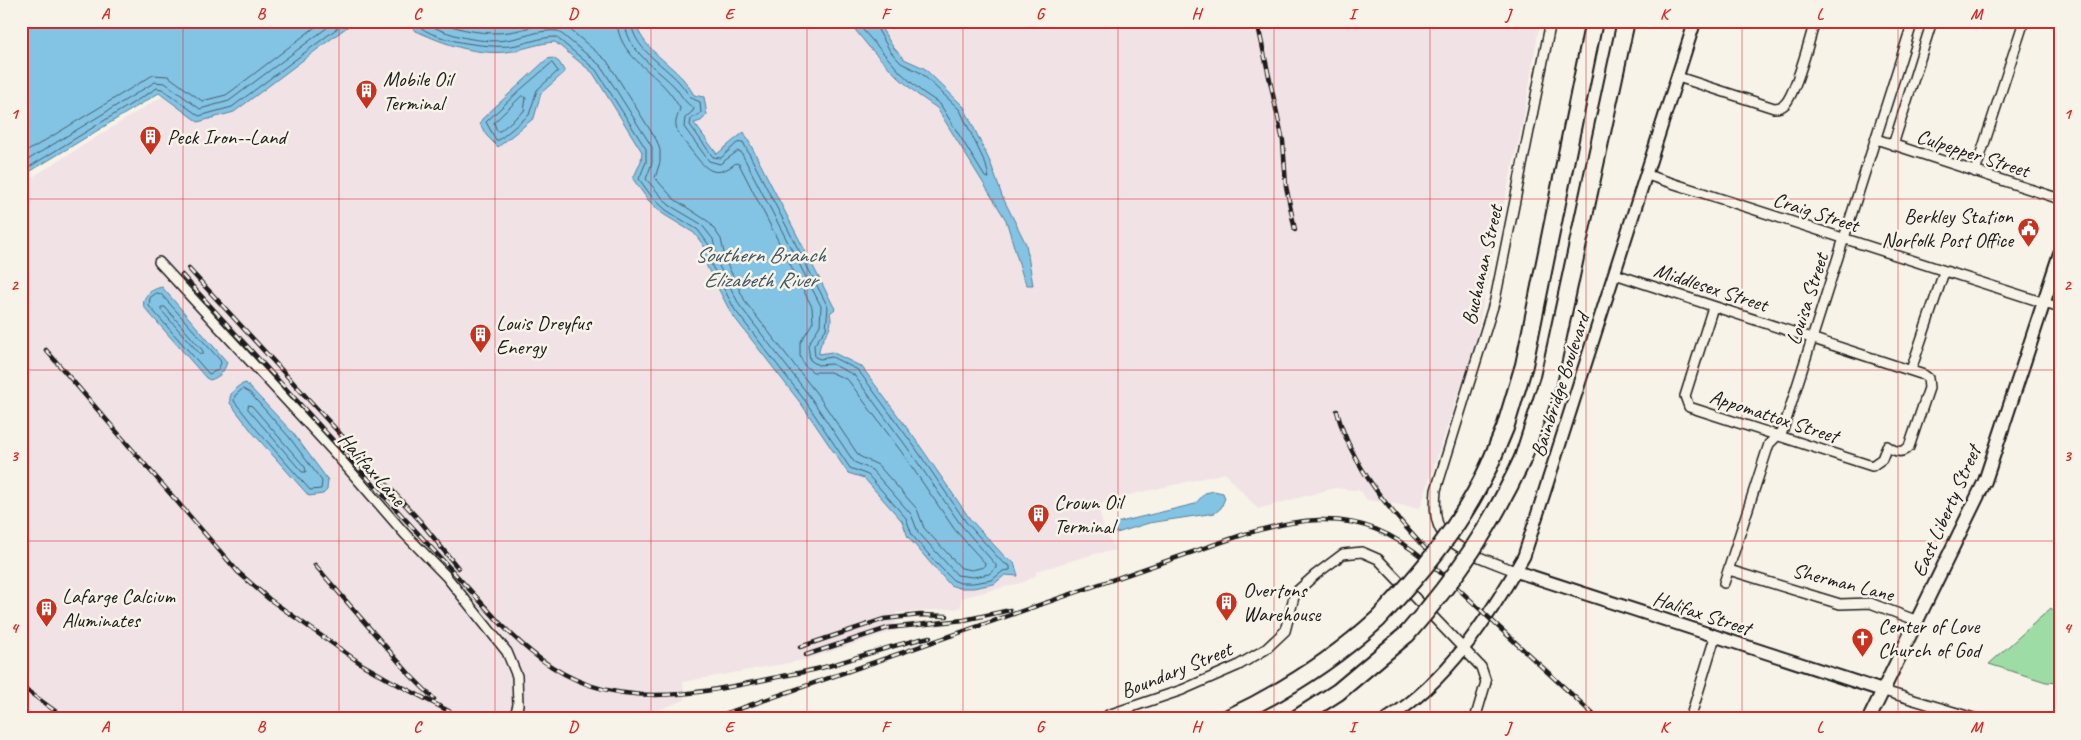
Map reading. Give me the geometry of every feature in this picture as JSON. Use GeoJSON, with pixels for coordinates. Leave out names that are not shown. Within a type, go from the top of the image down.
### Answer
{"type":"FeatureCollection","features":[{"type":"Feature","properties":{"kind":"highway"},"geometry":{"type":"LineString","coordinates":[[1576,113],[1581,54],[1587,21]]}},
{"type":"Feature","properties":{"kind":"highway"},"geometry":{"type":"LineString","coordinates":[[1226,719],[1280,692],[1307,675],[1334,657],[1378,619],[1444,545],[1468,509],[1505,428],[1524,365],[1594,21]]}},
{"type":"Feature","properties":{"kind":"highway"},"geometry":{"type":"LineString","coordinates":[[1296,719],[1338,692],[1407,634],[1462,568],[1480,541],[1522,458],[1549,378],[1626,26]]}},
{"type":"Feature","properties":{"kind":"main road","name":"East Liberty Street"},"geometry":{"type":"LineString","coordinates":[[1869,719],[1918,622],[1985,481],[2060,253]]}},
{"type":"Feature","properties":{"kind":"street","name":"Buchanan Street"},"geometry":{"type":"LineString","coordinates":[[1436,513],[1438,478],[1495,300],[1551,21]]}},
{"type":"Feature","properties":{"kind":"street","name":"Bainbridge Boulevard"},"geometry":{"type":"LineString","coordinates":[[1387,719],[1427,688],[1463,649],[1488,616],[1524,556],[1695,21]]}},
{"type":"Feature","properties":{"kind":"street"},"geometry":{"type":"LineString","coordinates":[[1678,77],[1774,108],[1784,105],[1795,82],[1815,21]]}},
{"type":"Feature","properties":{"kind":"street","name":"Louisa Street"},"geometry":{"type":"LineString","coordinates":[[1724,583],[1769,444],[1783,430],[1913,21]]}},
{"type":"Feature","properties":{"kind":"street"},"geometry":{"type":"LineString","coordinates":[[1893,145],[1932,21]]}},
{"type":"Feature","properties":{"kind":"street"},"geometry":{"type":"LineString","coordinates":[[1975,172],[2024,21]]}},
{"type":"Feature","properties":{"kind":"street"},"geometry":{"type":"LineString","coordinates":[[1906,44],[1922,49]]}},
{"type":"Feature","properties":{"kind":"street","name":"Culpepper Street"},"geometry":{"type":"LineString","coordinates":[[1876,139],[2060,199]]}},
{"type":"Feature","properties":{"kind":"street","name":"Craig Street"},"geometry":{"type":"LineString","coordinates":[[1647,175],[2060,308]]}},
{"type":"Feature","properties":{"kind":"street","name":"Halifax Lane"},"geometry":{"type":"LineString","coordinates":[[159,262],[333,451],[405,534],[446,576],[507,652],[517,676],[518,705],[514,719]]}},
{"type":"Feature","properties":{"kind":"street"},"geometry":{"type":"LineString","coordinates":[[1911,370],[1944,272]]}},
{"type":"Feature","properties":{"kind":"street","name":"Middlesex Street"},"geometry":{"type":"LineString","coordinates":[[1615,274],[1911,370]]}},
{"type":"Feature","properties":{"kind":"street","name":"Appomattox Street"},"geometry":{"type":"LineString","coordinates":[[1713,307],[1685,396],[1690,407],[1777,436],[1872,466],[1882,460],[1887,446],[1899,452],[1906,450],[1909,447],[1929,388],[1928,378],[1911,370]]}},
{"type":"Feature","properties":{"kind":"street","name":"Halifax Street"},"geometry":{"type":"LineString","coordinates":[[1436,513],[1440,530],[1464,550],[1515,571],[1715,637],[1977,719]]}},
{"type":"Feature","properties":{"kind":"street","name":"Boundary Street"},"geometry":{"type":"LineString","coordinates":[[1108,715],[1182,690],[1237,666],[1266,649],[1285,631],[1295,593],[1343,554],[1362,552],[1378,559],[1481,667],[1485,677],[1475,719]]}},
{"type":"Feature","properties":{"kind":"street","name":"Sherman Lane"},"geometry":{"type":"LineString","coordinates":[[1729,570],[1840,604],[1870,603],[1918,622]]}},
{"type":"Feature","properties":{"kind":"street"},"geometry":{"type":"LineString","coordinates":[[1690,719],[1715,637]]}},
{"type":"Feature","properties":{"kind":"shaded area"},"geometry":{"type":"Polygon","coordinates":[[[276,21],[1540,21],[1523,122],[1497,232],[1475,344],[1420,508],[1367,500],[1361,491],[1335,488],[1258,509],[1225,473],[1108,500],[1098,506],[1104,530],[1116,550],[1094,554],[1037,571],[1035,576],[1024,582],[961,598],[961,608],[896,613],[897,630],[805,660],[683,682],[685,700],[632,719],[21,719],[21,184],[164,95],[276,21]]]}},
{"type":"Feature","properties":{"kind":"green space"},"geometry":{"type":"Polygon","coordinates":[[[2051,608],[2060,617],[2060,683],[2046,682],[1989,664],[2051,608]]]}},
{"type":"Feature","properties":{"kind":"water"},"geometry":{"type":"Polygon","coordinates":[[[21,21],[360,21],[347,27],[234,112],[198,122],[159,93],[21,177],[21,21]]]}},
{"type":"Feature","properties":{"kind":"water","name":"Southern Branch Elizabeth River"},"geometry":{"type":"Polygon","coordinates":[[[410,21],[635,21],[643,39],[655,53],[683,79],[694,95],[704,97],[707,115],[701,121],[694,123],[717,154],[744,132],[835,309],[830,313],[829,330],[821,343],[819,354],[832,352],[862,367],[918,443],[970,519],[1006,558],[1014,562],[1018,576],[1005,575],[994,584],[973,588],[959,588],[950,585],[908,537],[902,521],[864,478],[848,473],[802,405],[731,313],[707,267],[704,246],[694,233],[663,214],[648,200],[633,179],[641,161],[642,152],[593,73],[555,42],[513,51],[475,51],[437,40],[414,30],[410,21]]]}},
{"type":"Feature","properties":{"kind":"water"},"geometry":{"type":"Polygon","coordinates":[[[694,21],[757,21],[742,29],[726,24],[694,21]]]}},
{"type":"Feature","properties":{"kind":"water"},"geometry":{"type":"Polygon","coordinates":[[[848,21],[877,21],[893,47],[904,59],[924,68],[964,107],[991,164],[1002,196],[1026,244],[1033,285],[1027,285],[1023,277],[1006,220],[937,108],[918,95],[898,77],[869,47],[848,21]]]}},
{"type":"Feature","properties":{"kind":"water"},"geometry":{"type":"Polygon","coordinates":[[[553,58],[559,62],[565,72],[541,93],[534,118],[498,147],[487,136],[480,124],[482,119],[547,59],[553,58]]]}},
{"type":"Feature","properties":{"kind":"water"},"geometry":{"type":"Polygon","coordinates":[[[162,287],[227,362],[219,376],[210,380],[206,378],[144,307],[146,296],[155,289],[162,287]]]}},
{"type":"Feature","properties":{"kind":"water"},"geometry":{"type":"Polygon","coordinates":[[[246,383],[293,433],[328,480],[327,490],[323,494],[309,496],[253,433],[230,403],[230,396],[234,390],[246,383]]]}},
{"type":"Feature","properties":{"kind":"water"},"geometry":{"type":"Polygon","coordinates":[[[1214,491],[1223,493],[1225,498],[1221,508],[1215,513],[1149,523],[1116,533],[1114,530],[1116,523],[1195,504],[1205,493],[1214,491]]]}},
{"type":"Feature","properties":{"kind":"railway"},"geometry":{"type":"LineString","coordinates":[[1257,21],[1283,141],[1286,186],[1295,230]]}},
{"type":"Feature","properties":{"kind":"railway"},"geometry":{"type":"LineString","coordinates":[[189,269],[421,522],[458,568]]}},
{"type":"Feature","properties":{"kind":"railway"},"geometry":{"type":"LineString","coordinates":[[182,275],[500,623],[541,659],[576,680],[611,691],[634,694],[681,694],[728,687],[817,669],[930,637]]}},
{"type":"Feature","properties":{"kind":"railway"},"geometry":{"type":"LineString","coordinates":[[46,350],[238,572],[269,599],[363,665],[464,719]]}},
{"type":"Feature","properties":{"kind":"railway"},"geometry":{"type":"LineString","coordinates":[[1337,411],[1352,452],[1363,471],[1390,508],[1434,558]]}},
{"type":"Feature","properties":{"kind":"railway"},"geometry":{"type":"LineString","coordinates":[[710,719],[1242,535],[1284,524],[1320,520],[1351,522],[1378,530],[1404,544],[1456,587],[1598,719]]}},
{"type":"Feature","properties":{"kind":"railway"},"geometry":{"type":"LineString","coordinates":[[315,565],[411,676],[434,699]]}},
{"type":"Feature","properties":{"kind":"railway"},"geometry":{"type":"LineString","coordinates":[[806,655],[888,628],[964,620],[1010,610]]}},
{"type":"Feature","properties":{"kind":"railway"},"geometry":{"type":"LineString","coordinates":[[800,647],[884,619],[920,615],[947,616]]}},
{"type":"Feature","properties":{"kind":"railway"},"geometry":{"type":"LineString","coordinates":[[21,686],[66,719]]}},
{"type":"Feature","properties":{"kind":"place","name":"Mobile Oil Terminal"},"geometry":{"type":"Point","coordinates":[367,110]}},
{"type":"Feature","properties":{"kind":"place","name":"Peck Iron--Land"},"geometry":{"type":"Point","coordinates":[151,156]}},
{"type":"Feature","properties":{"kind":"place","name":"Berkley Station Norfolk Post Office"},"geometry":{"type":"Point","coordinates":[2029,247]}},
{"type":"Feature","properties":{"kind":"place","name":"Louis Dreyfus Energy"},"geometry":{"type":"Point","coordinates":[480,354]}},
{"type":"Feature","properties":{"kind":"place","name":"Crown Oil Terminal"},"geometry":{"type":"Point","coordinates":[1038,533]}},
{"type":"Feature","properties":{"kind":"place","name":"Overtons Warehouse"},"geometry":{"type":"Point","coordinates":[1227,621]}},
{"type":"Feature","properties":{"kind":"place","name":"Lafarge Calcium Aluminates"},"geometry":{"type":"Point","coordinates":[46,627]}},
{"type":"Feature","properties":{"kind":"place","name":"Center of Love Church of God"},"geometry":{"type":"Point","coordinates":[1862,657]}}]}
